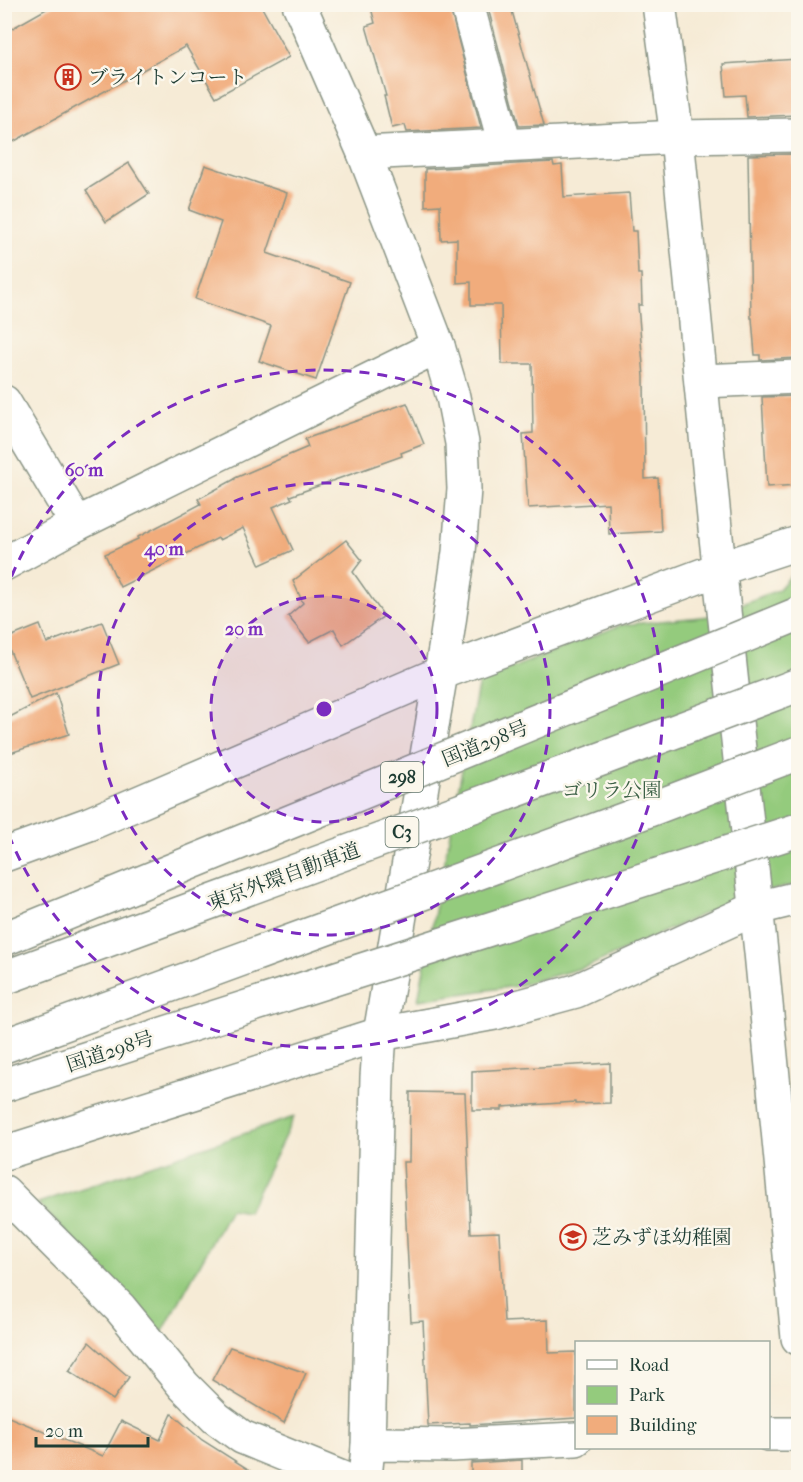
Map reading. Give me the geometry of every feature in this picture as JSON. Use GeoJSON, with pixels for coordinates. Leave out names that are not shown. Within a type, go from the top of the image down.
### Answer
{"type":"FeatureCollection","features":[{"type":"Feature","properties":{"kind":"main road"},"geometry":{"type":"LineString","coordinates":[[299,4],[364,153],[438,346],[453,397],[462,443],[464,489],[459,552],[441,674],[380,1034],[366,1462]]}},
{"type":"Feature","properties":{"kind":"main road"},"geometry":{"type":"LineString","coordinates":[[467,4],[505,145]]}},
{"type":"Feature","properties":{"kind":"main road"},"geometry":{"type":"LineString","coordinates":[[659,4],[677,137],[719,569],[757,908],[798,1338]]}},
{"type":"Feature","properties":{"kind":"main road"},"geometry":{"type":"LineString","coordinates":[[364,153],[677,137],[798,135]]}},
{"type":"Feature","properties":{"kind":"main road"},"geometry":{"type":"LineString","coordinates":[[4,564],[77,524],[438,346]]}},
{"type":"Feature","properties":{"kind":"main road"},"geometry":{"type":"LineString","coordinates":[[701,381],[798,377]]}},
{"type":"Feature","properties":{"kind":"main road"},"geometry":{"type":"LineString","coordinates":[[4,402],[77,524]]}},
{"type":"Feature","properties":{"kind":"main road"},"geometry":{"type":"LineString","coordinates":[[4,855],[89,824],[441,674],[719,569],[798,543]]}},
{"type":"Feature","properties":{"kind":"main road","name":"国道298号"},"geometry":{"type":"LineString","coordinates":[[4,939],[798,614]]}},
{"type":"Feature","properties":{"kind":"main road","name":"東京外環自動車道"},"geometry":{"type":"LineString","coordinates":[[4,978],[604,759],[798,685]]}},
{"type":"Feature","properties":{"kind":"main road"},"geometry":{"type":"LineString","coordinates":[[4,1046],[628,818],[798,753]]}},
{"type":"Feature","properties":{"kind":"main road","name":"国道298号"},"geometry":{"type":"LineString","coordinates":[[4,1085],[798,830]]}},
{"type":"Feature","properties":{"kind":"main road"},"geometry":{"type":"LineString","coordinates":[[4,1153],[380,1034],[495,1013],[576,991],[757,908],[798,898]]}},
{"type":"Feature","properties":{"kind":"main road"},"geometry":{"type":"LineString","coordinates":[[4,1192],[120,1308],[184,1386],[216,1418],[242,1437],[342,1478]]}},
{"type":"Feature","properties":{"kind":"main road"},"geometry":{"type":"LineString","coordinates":[[770,1434],[798,1434]]}},
{"type":"Feature","properties":{"kind":"main road"},"geometry":{"type":"LineString","coordinates":[[366,1462],[383,1444],[451,1445],[575,1439]]}},
{"type":"Feature","properties":{"kind":"green space","name":"ゴリラ公園"},"geometry":{"type":"Polygon","coordinates":[[[798,568],[798,884],[736,899],[589,966],[516,986],[418,1000],[479,681],[621,625],[711,616],[778,590],[798,568]]]}},
{"type":"Feature","properties":{"kind":"green space"},"geometry":{"type":"Polygon","coordinates":[[[294,1117],[248,1212],[230,1209],[162,1333],[38,1203],[294,1117]]]}},
{"type":"Feature","properties":{"kind":"building","name":"ブライトンコート"},"geometry":{"type":"Polygon","coordinates":[[[55,4],[260,4],[289,57],[216,97],[186,46],[4,147],[4,33],[55,4]]]}},
{"type":"Feature","properties":{"kind":"building"},"geometry":{"type":"Polygon","coordinates":[[[370,4],[449,4],[481,128],[407,132],[405,125],[392,128],[384,96],[386,96],[366,26],[375,23],[370,4]]]}},
{"type":"Feature","properties":{"kind":"building"},"geometry":{"type":"Polygon","coordinates":[[[487,4],[510,4],[544,125],[519,126],[487,4]]]}},
{"type":"Feature","properties":{"kind":"building"},"geometry":{"type":"Polygon","coordinates":[[[798,59],[798,115],[747,117],[745,95],[726,96],[723,64],[798,59]]]}},
{"type":"Feature","properties":{"kind":"building"},"geometry":{"type":"Polygon","coordinates":[[[794,154],[798,358],[760,360],[760,355],[755,355],[751,318],[748,155],[794,154]]]}},
{"type":"Feature","properties":{"kind":"building"},"geometry":{"type":"Polygon","coordinates":[[[553,162],[554,166],[562,165],[564,197],[629,193],[632,231],[636,231],[638,274],[641,274],[642,305],[638,305],[644,377],[645,479],[658,478],[661,531],[609,534],[608,503],[528,508],[523,434],[533,433],[532,364],[502,364],[501,305],[471,305],[471,282],[457,283],[457,239],[441,240],[440,205],[425,206],[425,169],[553,162]]]}},
{"type":"Feature","properties":{"kind":"building"},"geometry":{"type":"Polygon","coordinates":[[[129,163],[149,194],[106,222],[86,190],[129,163]]]}},
{"type":"Feature","properties":{"kind":"building"},"geometry":{"type":"Polygon","coordinates":[[[205,165],[287,193],[267,253],[350,282],[316,380],[259,361],[271,326],[195,299],[221,222],[189,210],[205,165]]]}},
{"type":"Feature","properties":{"kind":"building"},"geometry":{"type":"Polygon","coordinates":[[[798,396],[798,485],[767,487],[762,397],[798,396]]]}},
{"type":"Feature","properties":{"kind":"building"},"geometry":{"type":"Polygon","coordinates":[[[407,403],[424,444],[401,453],[402,456],[290,496],[292,499],[273,507],[293,550],[260,565],[243,528],[120,587],[105,554],[138,539],[201,504],[198,499],[235,478],[308,447],[305,439],[407,403]]]}},
{"type":"Feature","properties":{"kind":"building"},"geometry":{"type":"Polygon","coordinates":[[[346,540],[362,560],[353,572],[384,616],[343,645],[334,629],[309,642],[288,616],[303,603],[293,581],[346,540]]]}},
{"type":"Feature","properties":{"kind":"building"},"geometry":{"type":"Polygon","coordinates":[[[102,622],[119,664],[30,699],[5,639],[40,625],[47,643],[102,622]]]}},
{"type":"Feature","properties":{"kind":"building"},"geometry":{"type":"Polygon","coordinates":[[[56,693],[69,734],[4,755],[4,720],[56,693]]]}},
{"type":"Feature","properties":{"kind":"building"},"geometry":{"type":"Polygon","coordinates":[[[610,1063],[610,1103],[575,1104],[575,1102],[502,1107],[502,1110],[472,1110],[472,1071],[610,1063]]]}},
{"type":"Feature","properties":{"kind":"building"},"geometry":{"type":"Polygon","coordinates":[[[410,1092],[465,1093],[471,1233],[499,1232],[504,1322],[548,1320],[549,1353],[575,1352],[575,1418],[470,1425],[470,1423],[428,1425],[423,1321],[411,1322],[403,1162],[409,1162],[410,1092]]]}},
{"type":"Feature","properties":{"kind":"building"},"geometry":{"type":"Polygon","coordinates":[[[89,1342],[129,1377],[113,1400],[69,1371],[89,1342]]]}},
{"type":"Feature","properties":{"kind":"building"},"geometry":{"type":"Polygon","coordinates":[[[230,1347],[306,1373],[284,1423],[212,1380],[230,1347]]]}},
{"type":"Feature","properties":{"kind":"building"},"geometry":{"type":"Polygon","coordinates":[[[172,1414],[202,1440],[262,1478],[21,1478],[4,1471],[4,1415],[103,1456],[121,1421],[160,1440],[172,1414]]]}},
{"type":"Feature","properties":{"kind":"building"},"geometry":{"type":"Polygon","coordinates":[[[522,1460],[522,1478],[471,1478],[471,1463],[522,1460]]]}},
{"type":"Feature","properties":{"kind":"place","name":"ブライトンコート"},"geometry":{"type":"Point","coordinates":[68,77]}},
{"type":"Feature","properties":{"kind":"place","name":"芝みずほ幼稚園"},"geometry":{"type":"Point","coordinates":[573,1237]}}]}
